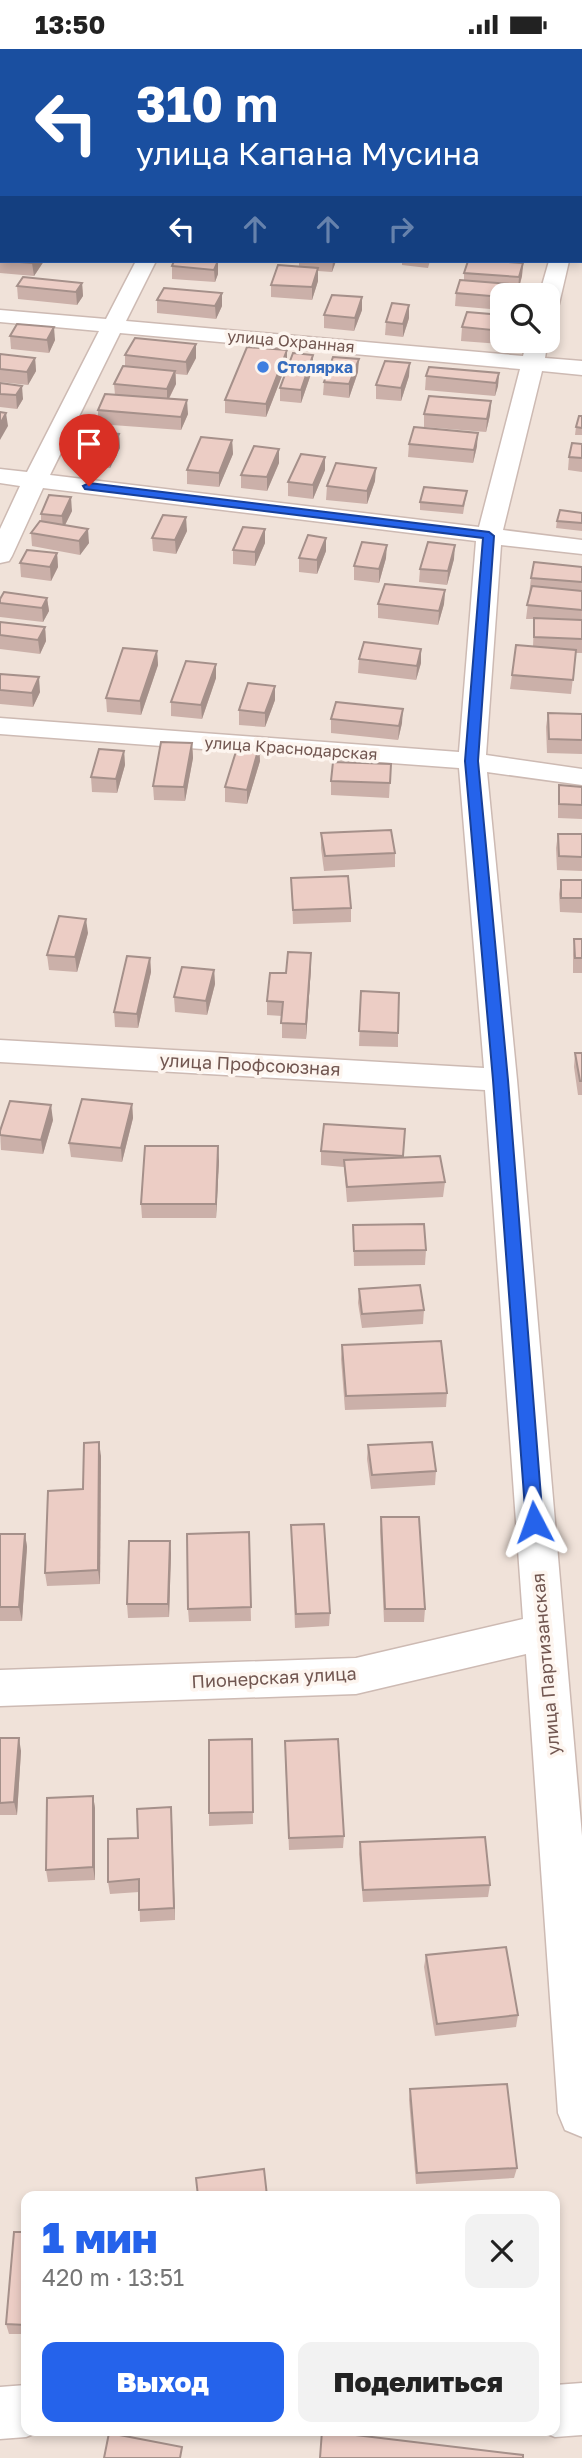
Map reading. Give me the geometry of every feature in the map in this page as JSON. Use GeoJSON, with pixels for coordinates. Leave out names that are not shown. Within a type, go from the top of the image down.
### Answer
{"type":"FeatureCollection","features":[{"type":"Feature","properties":{"kind":"street"},"geometry":{"type":"LineString","coordinates":[[0,556],[35,480],[145,263]]}},
{"type":"Feature","properties":{"kind":"street"},"geometry":{"type":"LineString","coordinates":[[553,283],[558,263]]}},
{"type":"Feature","properties":{"kind":"street","name":"улица Охранная"},"geometry":{"type":"LineString","coordinates":[[0,316],[113,327],[490,349]]}},
{"type":"Feature","properties":{"kind":"street","name":"улица Партизанская"},"geometry":{"type":"LineString","coordinates":[[535,353],[489,536],[472,761],[582,2113]]}},
{"type":"Feature","properties":{"kind":"street","name":"улица Охранная"},"geometry":{"type":"LineString","coordinates":[[538,353],[582,368]]}},
{"type":"Feature","properties":{"kind":"street"},"geometry":{"type":"LineString","coordinates":[[0,476],[582,547]]}},
{"type":"Feature","properties":{"kind":"street","name":"улица Краснодарская"},"geometry":{"type":"LineString","coordinates":[[0,726],[472,761],[582,778]]}},
{"type":"Feature","properties":{"kind":"street","name":"улица Профсоюзная"},"geometry":{"type":"LineString","coordinates":[[0,1051],[500,1080]]}},
{"type":"Feature","properties":{"kind":"street","name":"Пионерская улица"},"geometry":{"type":"LineString","coordinates":[[0,1688],[356,1676],[543,1632]]}},
{"type":"Feature","properties":{"kind":"street"},"geometry":{"type":"LineString","coordinates":[[0,2413],[21,2411]]}},
{"type":"Feature","properties":{"kind":"shaded area"},"geometry":{"type":"Polygon","coordinates":[[[0,263],[582,263],[582,2458],[0,2458],[0,263]]]}},
{"type":"Feature","properties":{"kind":"building"},"geometry":{"type":"Polygon","coordinates":[[[173,263],[217,263],[214,270],[172,266],[173,263]]]}},
{"type":"Feature","properties":{"kind":"building"},"geometry":{"type":"Polygon","coordinates":[[[467,263],[523,263],[519,277],[464,273],[467,263]]]}},
{"type":"Feature","properties":{"kind":"building"},"geometry":{"type":"Polygon","coordinates":[[[278,265],[318,268],[312,287],[271,285],[278,265]]]}},
{"type":"Feature","properties":{"kind":"building"},"geometry":{"type":"Polygon","coordinates":[[[23,277],[82,283],[76,292],[17,286],[23,277]]]}},
{"type":"Feature","properties":{"kind":"building"},"geometry":{"type":"Polygon","coordinates":[[[460,280],[497,283],[490,283],[490,296],[456,293],[460,280]]]}},
{"type":"Feature","properties":{"kind":"building"},"geometry":{"type":"Polygon","coordinates":[[[164,288],[222,293],[215,306],[157,300],[164,288]]]}},
{"type":"Feature","properties":{"kind":"building"},"geometry":{"type":"Polygon","coordinates":[[[332,295],[362,297],[355,318],[324,315],[332,295]]]}},
{"type":"Feature","properties":{"kind":"building"},"geometry":{"type":"Polygon","coordinates":[[[392,303],[409,305],[403,324],[386,322],[392,303]]]}},
{"type":"Feature","properties":{"kind":"building"},"geometry":{"type":"Polygon","coordinates":[[[467,312],[490,314],[490,330],[462,327],[467,312]]]}},
{"type":"Feature","properties":{"kind":"building"},"geometry":{"type":"Polygon","coordinates":[[[17,324],[54,327],[47,340],[10,336],[17,324]]]}},
{"type":"Feature","properties":{"kind":"building"},"geometry":{"type":"Polygon","coordinates":[[[135,338],[196,344],[186,362],[125,355],[135,338]]]}},
{"type":"Feature","properties":{"kind":"building"},"geometry":{"type":"Polygon","coordinates":[[[247,347],[287,350],[266,404],[225,400],[247,347]]]}},
{"type":"Feature","properties":{"kind":"building"},"geometry":{"type":"Polygon","coordinates":[[[293,353],[313,355],[301,390],[280,388],[293,353]]]}},
{"type":"Feature","properties":{"kind":"building"},"geometry":{"type":"Polygon","coordinates":[[[0,354],[35,358],[27,372],[0,369],[0,354]]]}},
{"type":"Feature","properties":{"kind":"building"},"geometry":{"type":"Polygon","coordinates":[[[333,357],[359,359],[349,384],[324,382],[333,357]]]}},
{"type":"Feature","properties":{"kind":"building"},"geometry":{"type":"Polygon","coordinates":[[[385,361],[410,363],[401,388],[376,385],[385,361]]]}},
{"type":"Feature","properties":{"kind":"building"},"geometry":{"type":"Polygon","coordinates":[[[123,366],[175,371],[167,389],[114,384],[123,366]]]}},
{"type":"Feature","properties":{"kind":"building"},"geometry":{"type":"Polygon","coordinates":[[[429,367],[499,373],[496,383],[426,376],[429,367]]]}},
{"type":"Feature","properties":{"kind":"building"},"geometry":{"type":"Polygon","coordinates":[[[0,383],[22,386],[16,395],[0,394],[0,383]]]}},
{"type":"Feature","properties":{"kind":"building"},"geometry":{"type":"Polygon","coordinates":[[[105,394],[187,400],[181,417],[98,410],[105,394]]]}},
{"type":"Feature","properties":{"kind":"building"},"geometry":{"type":"Polygon","coordinates":[[[429,396],[491,401],[487,419],[424,414],[429,396]]]}},
{"type":"Feature","properties":{"kind":"building"},"geometry":{"type":"Polygon","coordinates":[[[0,412],[6,413],[0,424],[0,412]]]}},
{"type":"Feature","properties":{"kind":"building"},"geometry":{"type":"Polygon","coordinates":[[[579,416],[582,416],[582,428],[576,427],[579,416]]]}},
{"type":"Feature","properties":{"kind":"building"},"geometry":{"type":"Polygon","coordinates":[[[414,427],[478,433],[474,450],[409,444],[414,427]]]}},
{"type":"Feature","properties":{"kind":"building"},"geometry":{"type":"Polygon","coordinates":[[[78,431],[119,434],[109,455],[68,451],[78,431]]]}},
{"type":"Feature","properties":{"kind":"building"},"geometry":{"type":"Polygon","coordinates":[[[201,437],[232,440],[219,473],[187,470],[201,437]]]}},
{"type":"Feature","properties":{"kind":"building"},"geometry":{"type":"Polygon","coordinates":[[[572,443],[582,444],[582,458],[569,457],[572,443]]]}},
{"type":"Feature","properties":{"kind":"building"},"geometry":{"type":"Polygon","coordinates":[[[254,446],[279,449],[267,477],[241,475],[254,446]]]}},
{"type":"Feature","properties":{"kind":"building"},"geometry":{"type":"Polygon","coordinates":[[[301,454],[325,457],[313,485],[288,482],[301,454]]]}},
{"type":"Feature","properties":{"kind":"building"},"geometry":{"type":"Polygon","coordinates":[[[336,463],[376,468],[367,491],[327,486],[336,463]]]}},
{"type":"Feature","properties":{"kind":"building"},"geometry":{"type":"Polygon","coordinates":[[[424,487],[467,491],[463,506],[420,502],[424,487]]]}},
{"type":"Feature","properties":{"kind":"building"},"geometry":{"type":"Polygon","coordinates":[[[49,495],[71,497],[62,516],[41,514],[49,495]]]}},
{"type":"Feature","properties":{"kind":"building"},"geometry":{"type":"Polygon","coordinates":[[[560,510],[582,513],[582,523],[557,521],[560,510]]]}},
{"type":"Feature","properties":{"kind":"building"},"geometry":{"type":"Polygon","coordinates":[[[163,515],[186,517],[175,540],[152,538],[163,515]]]}},
{"type":"Feature","properties":{"kind":"building"},"geometry":{"type":"Polygon","coordinates":[[[40,521],[88,529],[79,541],[31,533],[40,521]]]}},
{"type":"Feature","properties":{"kind":"building"},"geometry":{"type":"Polygon","coordinates":[[[243,527],[265,529],[255,552],[233,550],[243,527]]]}},
{"type":"Feature","properties":{"kind":"building"},"geometry":{"type":"Polygon","coordinates":[[[308,535],[326,538],[317,560],[299,558],[308,535]]]}},
{"type":"Feature","properties":{"kind":"building"},"geometry":{"type":"Polygon","coordinates":[[[362,542],[387,545],[379,569],[354,566],[362,542]]]}},
{"type":"Feature","properties":{"kind":"building"},"geometry":{"type":"Polygon","coordinates":[[[428,542],[455,545],[448,571],[420,569],[428,542]]]}},
{"type":"Feature","properties":{"kind":"building"},"geometry":{"type":"Polygon","coordinates":[[[27,550],[57,553],[50,567],[20,563],[27,550]]]}},
{"type":"Feature","properties":{"kind":"building"},"geometry":{"type":"Polygon","coordinates":[[[534,562],[582,567],[582,582],[531,578],[534,562]]]}},
{"type":"Feature","properties":{"kind":"building"},"geometry":{"type":"Polygon","coordinates":[[[385,584],[445,590],[439,611],[378,604],[385,584]]]}},
{"type":"Feature","properties":{"kind":"building"},"geometry":{"type":"Polygon","coordinates":[[[532,586],[582,591],[582,610],[527,605],[532,586]]]}},
{"type":"Feature","properties":{"kind":"building"},"geometry":{"type":"Polygon","coordinates":[[[4,592],[47,598],[42,608],[0,603],[4,592]]]}},
{"type":"Feature","properties":{"kind":"building"},"geometry":{"type":"Polygon","coordinates":[[[534,618],[582,620],[582,639],[534,637],[534,618]]]}},
{"type":"Feature","properties":{"kind":"building"},"geometry":{"type":"Polygon","coordinates":[[[0,622],[45,627],[38,640],[0,635],[0,622]]]}},
{"type":"Feature","properties":{"kind":"building"},"geometry":{"type":"Polygon","coordinates":[[[364,642],[421,649],[417,666],[359,659],[364,642]]]}},
{"type":"Feature","properties":{"kind":"building"},"geometry":{"type":"Polygon","coordinates":[[[516,645],[576,650],[573,680],[512,675],[516,645]]]}},
{"type":"Feature","properties":{"kind":"building"},"geometry":{"type":"Polygon","coordinates":[[[123,648],[157,651],[140,701],[106,698],[123,648]]]}},
{"type":"Feature","properties":{"kind":"building"},"geometry":{"type":"Polygon","coordinates":[[[186,661],[216,664],[201,705],[171,702],[186,661]]]}},
{"type":"Feature","properties":{"kind":"building"},"geometry":{"type":"Polygon","coordinates":[[[0,674],[39,677],[32,693],[0,690],[0,674]]]}},
{"type":"Feature","properties":{"kind":"building"},"geometry":{"type":"Polygon","coordinates":[[[248,683],[275,686],[265,713],[239,710],[248,683]]]}},
{"type":"Feature","properties":{"kind":"building"},"geometry":{"type":"Polygon","coordinates":[[[336,702],[403,709],[399,726],[331,719],[336,702]]]}},
{"type":"Feature","properties":{"kind":"building"},"geometry":{"type":"Polygon","coordinates":[[[548,713],[582,714],[582,740],[549,739],[548,713]]]}},
{"type":"Feature","properties":{"kind":"building"},"geometry":{"type":"Polygon","coordinates":[[[161,742],[192,743],[184,787],[153,786],[161,742]]]}},
{"type":"Feature","properties":{"kind":"building"},"geometry":{"type":"Polygon","coordinates":[[[238,745],[259,747],[247,790],[225,787],[238,745]]]}},
{"type":"Feature","properties":{"kind":"building"},"geometry":{"type":"Polygon","coordinates":[[[99,749],[124,751],[116,779],[91,777],[99,749]]]}},
{"type":"Feature","properties":{"kind":"building"},"geometry":{"type":"Polygon","coordinates":[[[333,762],[391,764],[390,783],[331,781],[333,762]]]}},
{"type":"Feature","properties":{"kind":"building"},"geometry":{"type":"Polygon","coordinates":[[[559,785],[582,787],[582,805],[559,804],[559,785]]]}},
{"type":"Feature","properties":{"kind":"building"},"geometry":{"type":"Polygon","coordinates":[[[391,830],[395,853],[325,856],[321,833],[391,830]]]}},
{"type":"Feature","properties":{"kind":"building"},"geometry":{"type":"Polygon","coordinates":[[[558,834],[582,834],[582,857],[559,856],[558,834]]]}},
{"type":"Feature","properties":{"kind":"building"},"geometry":{"type":"Polygon","coordinates":[[[348,876],[351,908],[293,910],[291,878],[348,876]]]}},
{"type":"Feature","properties":{"kind":"building"},"geometry":{"type":"Polygon","coordinates":[[[561,880],[582,880],[582,898],[561,898],[561,880]]]}},
{"type":"Feature","properties":{"kind":"building"},"geometry":{"type":"Polygon","coordinates":[[[59,916],[86,919],[75,957],[47,955],[59,916]]]}},
{"type":"Feature","properties":{"kind":"building"},"geometry":{"type":"Polygon","coordinates":[[[574,939],[582,939],[582,958],[575,958],[574,939]]]}},
{"type":"Feature","properties":{"kind":"building"},"geometry":{"type":"Polygon","coordinates":[[[288,952],[311,953],[306,1024],[281,1023],[283,1002],[267,1001],[270,973],[286,973],[288,952]]]}},
{"type":"Feature","properties":{"kind":"building"},"geometry":{"type":"Polygon","coordinates":[[[127,956],[150,958],[137,1014],[114,1012],[127,956]]]}},
{"type":"Feature","properties":{"kind":"building"},"geometry":{"type":"Polygon","coordinates":[[[182,967],[214,970],[206,1001],[174,997],[182,967]]]}},
{"type":"Feature","properties":{"kind":"building"},"geometry":{"type":"Polygon","coordinates":[[[361,991],[399,993],[398,1033],[359,1031],[361,991]]]}},
{"type":"Feature","properties":{"kind":"building"},"geometry":{"type":"Polygon","coordinates":[[[575,1053],[582,1053],[582,1081],[580,1081],[575,1053]]]}},
{"type":"Feature","properties":{"kind":"building"},"geometry":{"type":"Polygon","coordinates":[[[82,1099],[132,1104],[121,1148],[69,1143],[82,1099]]]}},
{"type":"Feature","properties":{"kind":"building"},"geometry":{"type":"Polygon","coordinates":[[[10,1101],[51,1105],[41,1140],[0,1135],[10,1101]]]}},
{"type":"Feature","properties":{"kind":"building"},"geometry":{"type":"Polygon","coordinates":[[[324,1124],[405,1129],[403,1156],[321,1151],[324,1124]]]}},
{"type":"Feature","properties":{"kind":"building"},"geometry":{"type":"Polygon","coordinates":[[[145,1146],[218,1146],[216,1204],[141,1204],[145,1146]]]}},
{"type":"Feature","properties":{"kind":"building"},"geometry":{"type":"Polygon","coordinates":[[[440,1156],[445,1182],[347,1187],[344,1160],[440,1156]]]}},
{"type":"Feature","properties":{"kind":"building"},"geometry":{"type":"Polygon","coordinates":[[[424,1224],[426,1250],[354,1251],[353,1225],[424,1224]]]}},
{"type":"Feature","properties":{"kind":"building"},"geometry":{"type":"Polygon","coordinates":[[[420,1285],[424,1310],[362,1314],[359,1289],[420,1285]]]}},
{"type":"Feature","properties":{"kind":"building"},"geometry":{"type":"Polygon","coordinates":[[[441,1341],[447,1393],[346,1396],[342,1345],[441,1341]]]}},
{"type":"Feature","properties":{"kind":"building"},"geometry":{"type":"Polygon","coordinates":[[[99,1442],[98,1570],[45,1573],[48,1491],[83,1489],[84,1443],[99,1442]]]}},
{"type":"Feature","properties":{"kind":"building"},"geometry":{"type":"Polygon","coordinates":[[[432,1442],[436,1471],[372,1475],[368,1445],[432,1442]]]}},
{"type":"Feature","properties":{"kind":"building"},"geometry":{"type":"Polygon","coordinates":[[[381,1517],[419,1517],[425,1609],[385,1609],[381,1517]]]}},
{"type":"Feature","properties":{"kind":"building"},"geometry":{"type":"Polygon","coordinates":[[[324,1524],[330,1613],[296,1614],[291,1525],[324,1524]]]}},
{"type":"Feature","properties":{"kind":"building"},"geometry":{"type":"Polygon","coordinates":[[[249,1532],[251,1607],[188,1609],[187,1534],[249,1532]]]}},
{"type":"Feature","properties":{"kind":"building"},"geometry":{"type":"Polygon","coordinates":[[[0,1534],[25,1534],[19,1607],[0,1607],[0,1534]]]}},
{"type":"Feature","properties":{"kind":"building"},"geometry":{"type":"Polygon","coordinates":[[[129,1541],[170,1541],[168,1604],[127,1604],[129,1541]]]}},
{"type":"Feature","properties":{"kind":"building"},"geometry":{"type":"Polygon","coordinates":[[[0,1738],[19,1738],[14,1802],[0,1803],[0,1738]]]}},
{"type":"Feature","properties":{"kind":"building"},"geometry":{"type":"Polygon","coordinates":[[[252,1739],[253,1812],[209,1813],[209,1740],[252,1739]]]}},
{"type":"Feature","properties":{"kind":"building"},"geometry":{"type":"Polygon","coordinates":[[[338,1739],[344,1836],[289,1838],[285,1741],[338,1739]]]}},
{"type":"Feature","properties":{"kind":"building"},"geometry":{"type":"Polygon","coordinates":[[[93,1796],[93,1867],[46,1870],[47,1798],[93,1796]]]}},
{"type":"Feature","properties":{"kind":"building"},"geometry":{"type":"Polygon","coordinates":[[[171,1807],[174,1908],[139,1910],[139,1879],[108,1882],[108,1839],[138,1838],[137,1809],[171,1807]]]}},
{"type":"Feature","properties":{"kind":"building"},"geometry":{"type":"Polygon","coordinates":[[[485,1837],[490,1885],[363,1890],[360,1842],[485,1837]]]}},
{"type":"Feature","properties":{"kind":"building"},"geometry":{"type":"Polygon","coordinates":[[[506,1947],[518,2015],[437,2024],[426,1955],[506,1947]]]}},
{"type":"Feature","properties":{"kind":"building"},"geometry":{"type":"Polygon","coordinates":[[[507,2084],[517,2168],[417,2173],[410,2089],[507,2084]]]}},
{"type":"Feature","properties":{"kind":"building"},"geometry":{"type":"Polygon","coordinates":[[[264,2169],[266,2191],[197,2191],[196,2178],[264,2169]]]}},
{"type":"Feature","properties":{"kind":"building"},"geometry":{"type":"Polygon","coordinates":[[[14,2232],[21,2232],[21,2325],[6,2324],[14,2232]]]}},
{"type":"Feature","properties":{"kind":"building"},"geometry":{"type":"Polygon","coordinates":[[[108,2436],[125,2436],[182,2447],[180,2458],[104,2458],[108,2436]]]}},
{"type":"Feature","properties":{"kind":"building"},"geometry":{"type":"Polygon","coordinates":[[[322,2436],[364,2436],[523,2455],[523,2458],[320,2458],[322,2436]]]}},
{"type":"Feature","properties":{"kind":"place","name":"Столярка"},"geometry":{"type":"Point","coordinates":[263,367]}},
{"type":"Feature","properties":{"kind":"route"},"geometry":{"type":"LineString","coordinates":[[89,486],[489,536],[472,761],[534,1522]]}}]}
